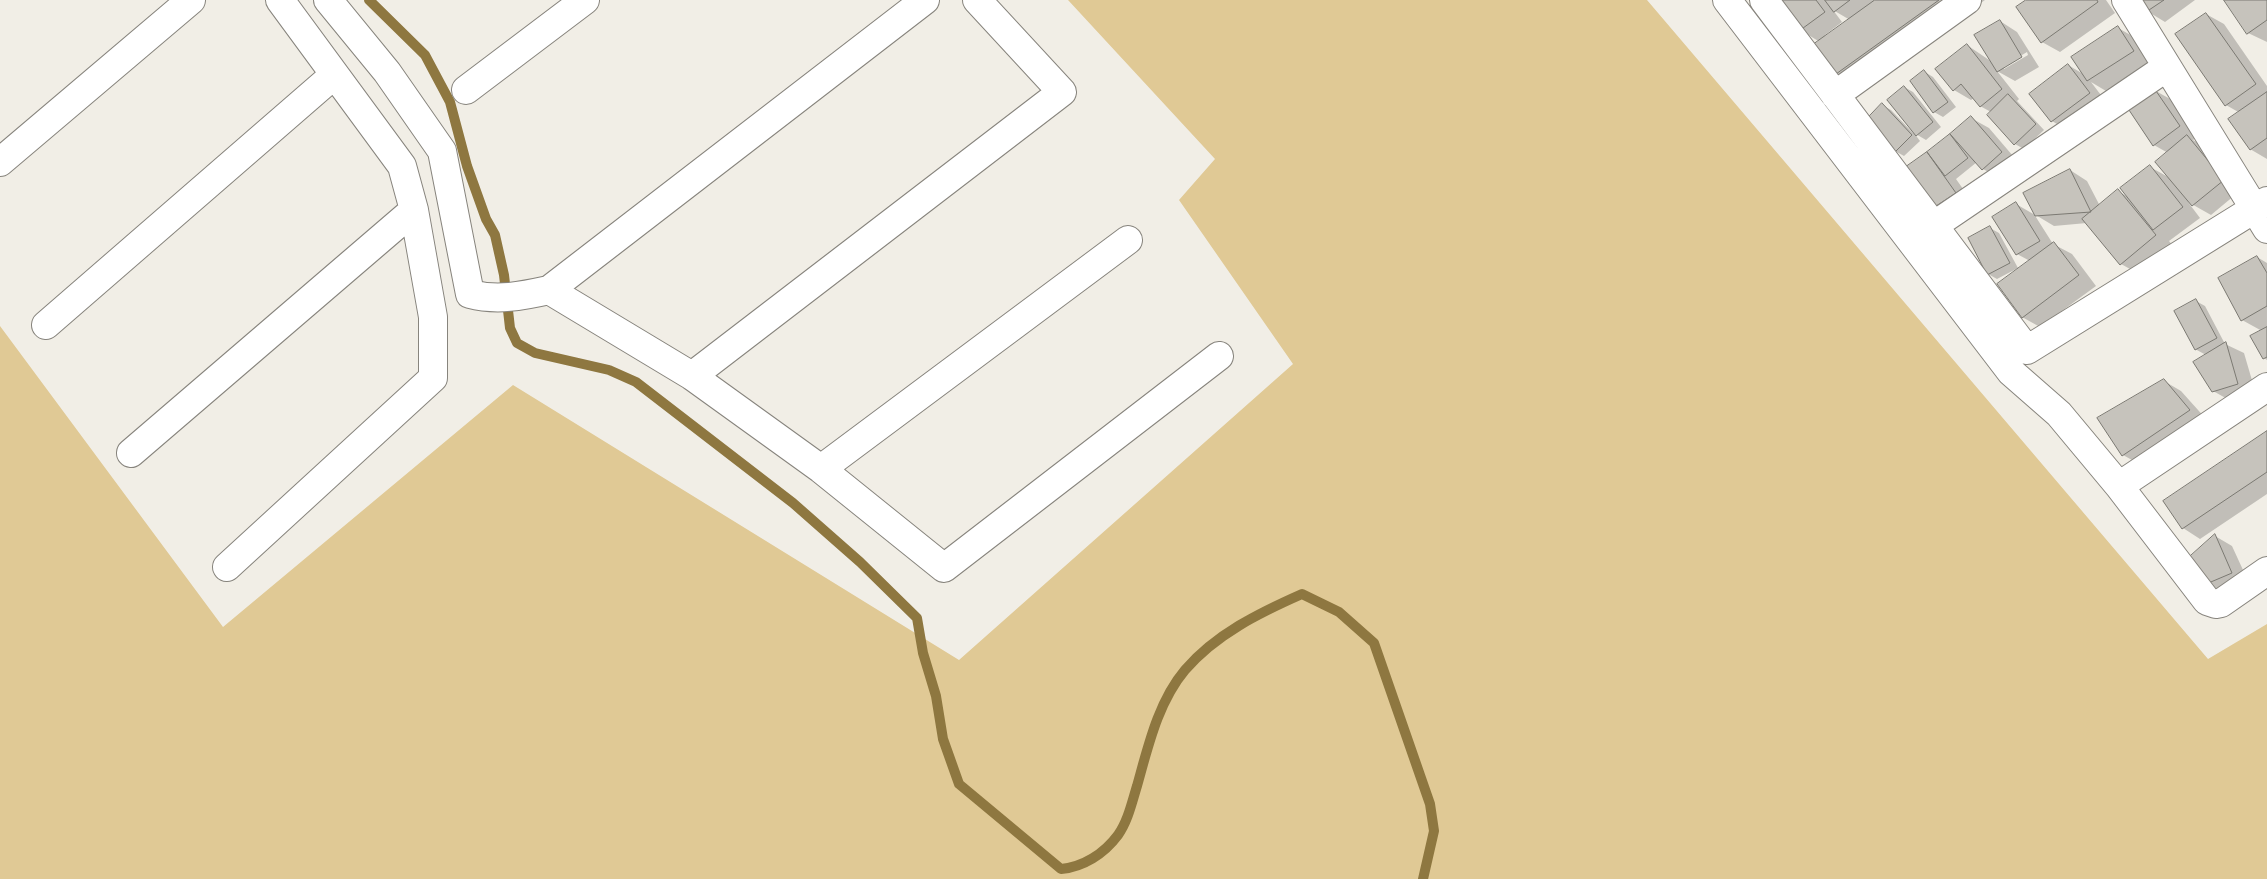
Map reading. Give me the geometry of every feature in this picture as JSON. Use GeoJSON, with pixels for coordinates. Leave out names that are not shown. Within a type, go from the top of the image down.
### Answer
{"type":"FeatureCollection","features":[{"type":"Feature","properties":{"kind":"street"},"geometry":{"type":"LineString","coordinates":[[0,162],[191,0]]}},
{"type":"Feature","properties":{"kind":"street"},"geometry":{"type":"LineString","coordinates":[[227,567],[433,378],[433,317],[414,210],[402,166],[280,0]]}},
{"type":"Feature","properties":{"kind":"street"},"geometry":{"type":"LineString","coordinates":[[328,0],[387,72],[442,151],[470,294],[487,298],[520,296],[549,290],[926,0]]}},
{"type":"Feature","properties":{"kind":"street"},"geometry":{"type":"LineString","coordinates":[[466,90],[585,0]]}},
{"type":"Feature","properties":{"kind":"street"},"geometry":{"type":"LineString","coordinates":[[692,376],[1062,92],[977,0]]}},
{"type":"Feature","properties":{"kind":"street"},"geometry":{"type":"LineString","coordinates":[[1727,0],[2016,357]]}},
{"type":"Feature","properties":{"kind":"street"},"geometry":{"type":"LineString","coordinates":[[1764,0],[1934,226],[2016,357],[2019,380],[2059,414],[2119,486],[2207,601],[2216,604],[2221,603],[2267,571]]}},
{"type":"Feature","properties":{"kind":"street"},"geometry":{"type":"LineString","coordinates":[[1835,95],[1967,0]]}},
{"type":"Feature","properties":{"kind":"street"},"geometry":{"type":"LineString","coordinates":[[2016,357],[2263,213],[2126,0]]}},
{"type":"Feature","properties":{"kind":"street"},"geometry":{"type":"LineString","coordinates":[[1934,226],[2167,66]]}},
{"type":"Feature","properties":{"kind":"street"},"geometry":{"type":"LineString","coordinates":[[46,325],[334,75]]}},
{"type":"Feature","properties":{"kind":"street"},"geometry":{"type":"LineString","coordinates":[[131,453],[414,210]]}},
{"type":"Feature","properties":{"kind":"street"},"geometry":{"type":"LineString","coordinates":[[821,469],[1128,240]]}},
{"type":"Feature","properties":{"kind":"street"},"geometry":{"type":"LineString","coordinates":[[549,290],[692,376],[821,469],[944,568],[1219,356]]}},
{"type":"Feature","properties":{"kind":"street"},"geometry":{"type":"LineString","coordinates":[[2119,486],[2267,387]]}},
{"type":"Feature","properties":{"kind":"shaded area"},"geometry":{"type":"Polygon","coordinates":[[[1068,0],[1647,0],[2208,659],[2267,624],[2267,879],[0,879],[0,326],[223,627],[513,385],[959,660],[1293,364],[1179,200],[1215,159],[1068,0]]]}},
{"type":"Feature","properties":{"kind":"building"},"geometry":{"type":"Polygon","coordinates":[[[1776,0],[1816,0],[1825,12],[1799,31],[1776,0]]]}},
{"type":"Feature","properties":{"kind":"building"},"geometry":{"type":"Polygon","coordinates":[[[1825,0],[1850,0],[1834,12],[1825,0]]]}},
{"type":"Feature","properties":{"kind":"building"},"geometry":{"type":"Polygon","coordinates":[[[1875,0],[1939,0],[1836,74],[1814,44],[1875,0]]]}},
{"type":"Feature","properties":{"kind":"building"},"geometry":{"type":"Polygon","coordinates":[[[2026,0],[2097,0],[2098,2],[2041,43],[2016,7],[2026,0]]]}},
{"type":"Feature","properties":{"kind":"building"},"geometry":{"type":"Polygon","coordinates":[[[2138,0],[2164,0],[2146,12],[2138,0]]]}},
{"type":"Feature","properties":{"kind":"building"},"geometry":{"type":"Polygon","coordinates":[[[2224,0],[2267,0],[2267,20],[2247,34],[2224,0]]]}},
{"type":"Feature","properties":{"kind":"building"},"geometry":{"type":"Polygon","coordinates":[[[2206,13],[2256,84],[2225,106],[2175,34],[2206,13]]]}},
{"type":"Feature","properties":{"kind":"building"},"geometry":{"type":"Polygon","coordinates":[[[2000,20],[2022,57],[1997,72],[1974,35],[2000,20]]]}},
{"type":"Feature","properties":{"kind":"building"},"geometry":{"type":"Polygon","coordinates":[[[2118,26],[2134,51],[2087,81],[2071,57],[2118,26]]]}},
{"type":"Feature","properties":{"kind":"building"},"geometry":{"type":"Polygon","coordinates":[[[1967,44],[2002,89],[1980,107],[1961,84],[1953,91],[1935,69],[1967,44]]]}},
{"type":"Feature","properties":{"kind":"building"},"geometry":{"type":"Polygon","coordinates":[[[2068,64],[2090,93],[2051,122],[2029,94],[2068,64]]]}},
{"type":"Feature","properties":{"kind":"building"},"geometry":{"type":"Polygon","coordinates":[[[1924,70],[1948,102],[1933,113],[1910,81],[1924,70]]]}},
{"type":"Feature","properties":{"kind":"building"},"geometry":{"type":"Polygon","coordinates":[[[1904,86],[1933,122],[1916,136],[1887,100],[1904,86]]]}},
{"type":"Feature","properties":{"kind":"building"},"geometry":{"type":"Polygon","coordinates":[[[2154,88],[2180,126],[2153,146],[2127,107],[2154,88]]]}},
{"type":"Feature","properties":{"kind":"building"},"geometry":{"type":"Polygon","coordinates":[[[2267,92],[2267,138],[2250,150],[2228,119],[2267,92]]]}},
{"type":"Feature","properties":{"kind":"building"},"geometry":{"type":"Polygon","coordinates":[[[2008,94],[2036,124],[2014,145],[1987,115],[2008,94]]]}},
{"type":"Feature","properties":{"kind":"building"},"geometry":{"type":"Polygon","coordinates":[[[1882,103],[1912,135],[1895,152],[1865,121],[1882,103]]]}},
{"type":"Feature","properties":{"kind":"building"},"geometry":{"type":"Polygon","coordinates":[[[1971,116],[2002,152],[1982,170],[1950,134],[1971,116]]]}},
{"type":"Feature","properties":{"kind":"building"},"geometry":{"type":"Polygon","coordinates":[[[1950,134],[1968,158],[1945,176],[1927,152],[1950,134]]]}},
{"type":"Feature","properties":{"kind":"building"},"geometry":{"type":"Polygon","coordinates":[[[2187,135],[2224,180],[2192,206],[2155,162],[2187,135]]]}},
{"type":"Feature","properties":{"kind":"building"},"geometry":{"type":"Polygon","coordinates":[[[1927,152],[1956,193],[1930,210],[1903,169],[1927,152]]]}},
{"type":"Feature","properties":{"kind":"building"},"geometry":{"type":"Polygon","coordinates":[[[2150,165],[2183,207],[2153,230],[2120,188],[2150,165]]]}},
{"type":"Feature","properties":{"kind":"building"},"geometry":{"type":"Polygon","coordinates":[[[2070,169],[2091,212],[2035,216],[2023,193],[2070,169]]]}},
{"type":"Feature","properties":{"kind":"building"},"geometry":{"type":"Polygon","coordinates":[[[2118,189],[2156,235],[2120,265],[2082,219],[2118,189]]]}},
{"type":"Feature","properties":{"kind":"building"},"geometry":{"type":"Polygon","coordinates":[[[2016,202],[2040,241],[2016,255],[1992,217],[2016,202]]]}},
{"type":"Feature","properties":{"kind":"building"},"geometry":{"type":"Polygon","coordinates":[[[1990,226],[2010,263],[1987,275],[1968,238],[1990,226]]]}},
{"type":"Feature","properties":{"kind":"building"},"geometry":{"type":"Polygon","coordinates":[[[2054,242],[2079,275],[2022,318],[1997,284],[2054,242]]]}},
{"type":"Feature","properties":{"kind":"building"},"geometry":{"type":"Polygon","coordinates":[[[2257,256],[2267,273],[2267,306],[2241,321],[2218,278],[2257,256]]]}},
{"type":"Feature","properties":{"kind":"building"},"geometry":{"type":"Polygon","coordinates":[[[2196,299],[2217,338],[2195,350],[2174,311],[2196,299]]]}},
{"type":"Feature","properties":{"kind":"building"},"geometry":{"type":"Polygon","coordinates":[[[2267,327],[2267,357],[2263,359],[2250,336],[2267,327]]]}},
{"type":"Feature","properties":{"kind":"building"},"geometry":{"type":"Polygon","coordinates":[[[2226,342],[2238,384],[2212,392],[2193,362],[2226,342]]]}},
{"type":"Feature","properties":{"kind":"building"},"geometry":{"type":"Polygon","coordinates":[[[2164,379],[2190,410],[2122,456],[2097,418],[2164,379]]]}},
{"type":"Feature","properties":{"kind":"building"},"geometry":{"type":"Polygon","coordinates":[[[2267,431],[2267,472],[2182,529],[2163,501],[2267,431]]]}},
{"type":"Feature","properties":{"kind":"building"},"geometry":{"type":"Polygon","coordinates":[[[2215,534],[2232,573],[2199,587],[2186,560],[2215,534]]]}},
{"type":"Feature","properties":{"kind":"waterway"},"geometry":{"type":"LineString","coordinates":[[369,0],[425,55],[450,102],[467,166],[486,219],[495,235],[504,275],[510,328],[517,343],[535,353],[609,370],[636,382],[793,503],[860,562],[917,618],[923,653],[936,696],[943,739],[959,784],[1061,869],[1077,866],[1100,854],[1118,835],[1124,824],[1155,725],[1168,696],[1185,670],[1197,657],[1224,635],[1254,617],[1302,594],[1339,612],[1374,643],[1430,804],[1434,831],[1423,879]]}}]}
